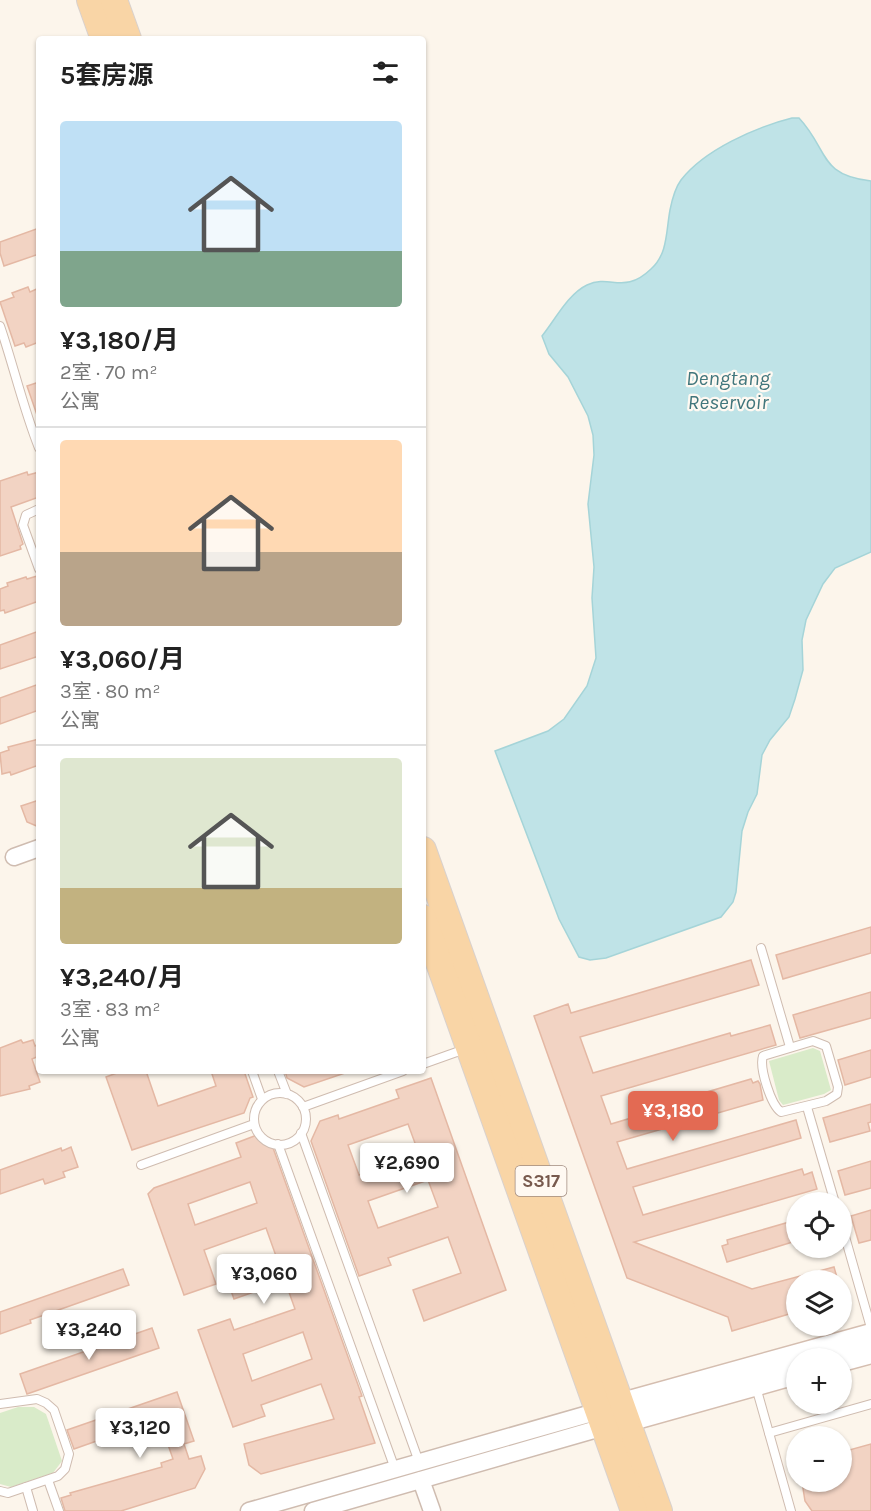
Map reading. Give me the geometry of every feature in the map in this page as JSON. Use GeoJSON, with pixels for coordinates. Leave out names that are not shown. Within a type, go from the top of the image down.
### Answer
{"type":"FeatureCollection","features":[{"type":"Feature","properties":{"kind":"main road"},"geometry":{"type":"LineString","coordinates":[[90,0],[103,36]]}},
{"type":"Feature","properties":{"kind":"main road"},"geometry":{"type":"LineString","coordinates":[[114,0],[127,36]]}},
{"type":"Feature","properties":{"kind":"main road","name":"S317"},"geometry":{"type":"LineString","coordinates":[[426,859],[612,1416],[634,1511]]}},
{"type":"Feature","properties":{"kind":"main road","name":"S317"},"geometry":{"type":"LineString","coordinates":[[426,926],[469,1047],[612,1416],[658,1511]]}},
{"type":"Feature","properties":{"kind":"main road"},"geometry":{"type":"LineString","coordinates":[[612,1416],[871,1335]]}},
{"type":"Feature","properties":{"kind":"main road"},"geometry":{"type":"LineString","coordinates":[[852,1357],[871,1352]]}},
{"type":"Feature","properties":{"kind":"main road"},"geometry":{"type":"LineString","coordinates":[[612,1416],[786,1375]]}},
{"type":"Feature","properties":{"kind":"street"},"geometry":{"type":"LineString","coordinates":[[14,857],[36,849]]}},
{"type":"Feature","properties":{"kind":"street"},"geometry":{"type":"LineString","coordinates":[[249,1511],[419,1462],[612,1416]]}},
{"type":"Feature","properties":{"kind":"street"},"geometry":{"type":"LineString","coordinates":[[313,1511],[338,1508],[612,1416]]}},
{"type":"Feature","properties":{"kind":"street"},"geometry":{"type":"LineString","coordinates":[[421,1480],[432,1511]]}},
{"type":"Feature","properties":{"kind":"lane"},"geometry":{"type":"LineString","coordinates":[[0,326],[15,368],[20,396],[36,440]]}},
{"type":"Feature","properties":{"kind":"lane"},"geometry":{"type":"LineString","coordinates":[[36,510],[26,515],[23,525],[36,561]]}},
{"type":"Feature","properties":{"kind":"lane"},"geometry":{"type":"LineString","coordinates":[[760,948],[789,1047]]}},
{"type":"Feature","properties":{"kind":"lane"},"geometry":{"type":"LineString","coordinates":[[813,1041],[826,1046],[838,1087],[837,1094],[833,1098],[807,1107],[781,1112],[773,1103],[761,1063],[763,1056],[789,1047],[813,1041]]}},
{"type":"Feature","properties":{"kind":"lane"},"geometry":{"type":"LineString","coordinates":[[426,1063],[469,1047]]}},
{"type":"Feature","properties":{"kind":"lane"},"geometry":{"type":"LineString","coordinates":[[253,1074],[262,1099]]}},
{"type":"Feature","properties":{"kind":"lane"},"geometry":{"type":"LineString","coordinates":[[279,1074],[286,1094]]}},
{"type":"Feature","properties":{"kind":"lane"},"geometry":{"type":"LineString","coordinates":[[303,1107],[395,1074]]}},
{"type":"Feature","properties":{"kind":"lane"},"geometry":{"type":"LineString","coordinates":[[301,1133],[287,1143],[278,1144],[266,1140],[254,1124],[255,1111],[262,1099],[274,1094],[286,1094],[303,1107],[305,1120],[301,1133],[419,1462]]}},
{"type":"Feature","properties":{"kind":"lane"},"geometry":{"type":"LineString","coordinates":[[807,1107],[832,1192]]}},
{"type":"Feature","properties":{"kind":"lane"},"geometry":{"type":"LineString","coordinates":[[141,1165],[254,1124]]}},
{"type":"Feature","properties":{"kind":"lane"},"geometry":{"type":"LineString","coordinates":[[278,1144],[395,1469]]}},
{"type":"Feature","properties":{"kind":"lane"},"geometry":{"type":"LineString","coordinates":[[851,1258],[871,1328]]}},
{"type":"Feature","properties":{"kind":"lane"},"geometry":{"type":"LineString","coordinates":[[755,1384],[791,1511]]}},
{"type":"Feature","properties":{"kind":"lane"},"geometry":{"type":"LineString","coordinates":[[0,1404],[37,1399],[54,1410],[69,1454],[65,1469],[58,1476],[8,1493],[0,1491]]}},
{"type":"Feature","properties":{"kind":"lane"},"geometry":{"type":"LineString","coordinates":[[769,1433],[871,1404]]}},
{"type":"Feature","properties":{"kind":"lane"},"geometry":{"type":"LineString","coordinates":[[48,1480],[59,1511]]}},
{"type":"Feature","properties":{"kind":"lane"},"geometry":{"type":"LineString","coordinates":[[26,1487],[33,1511]]}},
{"type":"Feature","properties":{"kind":"green space"},"geometry":{"type":"Polygon","coordinates":[[[813,1048],[820,1051],[831,1090],[783,1105],[779,1100],[769,1061],[813,1048]]]}},
{"type":"Feature","properties":{"kind":"green space"},"geometry":{"type":"Polygon","coordinates":[[[18,1407],[34,1407],[46,1414],[62,1461],[53,1473],[11,1487],[0,1484],[0,1413],[18,1407]]]}},
{"type":"Feature","properties":{"kind":"water","name":"Dengtang Reservoir"},"geometry":{"type":"Polygon","coordinates":[[[799,118],[833,167],[854,178],[871,181],[871,552],[835,568],[823,584],[806,620],[802,640],[803,670],[789,717],[770,740],[762,755],[757,794],[742,831],[733,902],[721,917],[606,958],[590,960],[579,957],[559,919],[495,751],[548,731],[564,719],[587,686],[596,658],[592,598],[594,567],[588,504],[594,455],[593,435],[588,416],[568,377],[549,354],[542,336],[580,289],[596,282],[633,281],[657,263],[667,234],[675,190],[691,169],[732,141],[763,127],[799,118]]]}},
{"type":"Feature","properties":{"kind":"building"},"geometry":{"type":"Polygon","coordinates":[[[36,229],[36,255],[4,266],[0,253],[0,242],[36,229]]]}},
{"type":"Feature","properties":{"kind":"building"},"geometry":{"type":"Polygon","coordinates":[[[28,287],[30,292],[36,289],[36,343],[26,347],[24,343],[15,346],[0,302],[14,297],[12,293],[28,287]]]}},
{"type":"Feature","properties":{"kind":"building"},"geometry":{"type":"Polygon","coordinates":[[[36,383],[36,412],[27,386],[36,383]]]}},
{"type":"Feature","properties":{"kind":"building"},"geometry":{"type":"Polygon","coordinates":[[[27,472],[28,475],[36,473],[36,498],[11,507],[23,544],[20,546],[21,549],[0,556],[0,481],[27,472]]]}},
{"type":"Feature","properties":{"kind":"building"},"geometry":{"type":"Polygon","coordinates":[[[36,576],[36,602],[5,613],[4,610],[0,611],[0,589],[8,586],[7,583],[26,577],[27,579],[36,576]]]}},
{"type":"Feature","properties":{"kind":"building"},"geometry":{"type":"Polygon","coordinates":[[[36,632],[36,657],[0,669],[0,645],[36,632]]]}},
{"type":"Feature","properties":{"kind":"building"},"geometry":{"type":"Polygon","coordinates":[[[36,685],[36,711],[0,724],[0,698],[36,685]]]}},
{"type":"Feature","properties":{"kind":"building"},"geometry":{"type":"Polygon","coordinates":[[[36,740],[36,766],[11,775],[10,772],[2,774],[0,753],[9,750],[8,747],[36,740]]]}},
{"type":"Feature","properties":{"kind":"building"},"geometry":{"type":"Polygon","coordinates":[[[36,801],[36,826],[27,822],[21,806],[36,801]]]}},
{"type":"Feature","properties":{"kind":"building"},"geometry":{"type":"Polygon","coordinates":[[[871,927],[871,953],[783,979],[776,955],[871,927]]]}},
{"type":"Feature","properties":{"kind":"building"},"geometry":{"type":"Polygon","coordinates":[[[751,960],[759,985],[580,1037],[593,1073],[730,1033],[731,1036],[770,1025],[776,1045],[601,1096],[611,1124],[631,1118],[629,1115],[751,1079],[753,1083],[758,1081],[760,1084],[763,1100],[617,1142],[627,1169],[796,1120],[801,1138],[633,1187],[643,1215],[802,1169],[804,1175],[812,1172],[817,1189],[807,1192],[786,1192],[786,1198],[634,1242],[752,1289],[786,1280],[786,1315],[732,1331],[728,1317],[627,1278],[534,1016],[568,1004],[571,1013],[751,960]]]}},
{"type":"Feature","properties":{"kind":"building"},"geometry":{"type":"Polygon","coordinates":[[[871,992],[871,1018],[800,1038],[793,1015],[871,992]]]}},
{"type":"Feature","properties":{"kind":"building"},"geometry":{"type":"Polygon","coordinates":[[[21,1040],[23,1043],[33,1040],[36,1046],[36,1057],[32,1059],[40,1082],[29,1086],[30,1089],[0,1096],[0,1048],[21,1040]]]}},
{"type":"Feature","properties":{"kind":"building"},"geometry":{"type":"Polygon","coordinates":[[[871,1050],[871,1077],[845,1085],[838,1060],[871,1050]]]}},
{"type":"Feature","properties":{"kind":"building"},"geometry":{"type":"Polygon","coordinates":[[[114,1074],[147,1074],[158,1106],[216,1086],[212,1074],[245,1074],[253,1097],[250,1098],[244,1113],[132,1150],[106,1077],[114,1074]]]}},
{"type":"Feature","properties":{"kind":"building"},"geometry":{"type":"Polygon","coordinates":[[[286,1074],[342,1074],[304,1087],[287,1078],[286,1074]]]}},
{"type":"Feature","properties":{"kind":"building"},"geometry":{"type":"Polygon","coordinates":[[[431,1078],[506,1290],[424,1321],[413,1290],[461,1273],[448,1237],[388,1258],[391,1265],[359,1276],[311,1141],[320,1121],[338,1115],[339,1119],[399,1098],[396,1090],[431,1078]],[[408,1124],[348,1145],[359,1175],[419,1154],[408,1124]],[[428,1180],[368,1201],[378,1228],[438,1207],[428,1180]]]}},
{"type":"Feature","properties":{"kind":"building"},"geometry":{"type":"Polygon","coordinates":[[[871,1104],[871,1122],[868,1123],[870,1131],[830,1142],[823,1118],[871,1104]]]}},
{"type":"Feature","properties":{"kind":"building"},"geometry":{"type":"Polygon","coordinates":[[[257,1135],[272,1145],[362,1396],[359,1397],[375,1443],[261,1474],[249,1465],[244,1444],[334,1419],[321,1384],[261,1405],[265,1416],[233,1427],[198,1330],[230,1319],[234,1330],[295,1309],[285,1281],[234,1299],[225,1274],[276,1256],[266,1228],[204,1250],[216,1284],[184,1295],[148,1194],[154,1188],[241,1157],[236,1143],[257,1135]],[[250,1182],[188,1204],[195,1225],[257,1203],[250,1182]],[[303,1332],[243,1354],[252,1381],[312,1359],[303,1332]]]}},
{"type":"Feature","properties":{"kind":"building"},"geometry":{"type":"Polygon","coordinates":[[[71,1147],[78,1167],[63,1172],[65,1177],[45,1184],[43,1179],[0,1194],[0,1170],[61,1148],[62,1151],[71,1147]]]}},
{"type":"Feature","properties":{"kind":"building"},"geometry":{"type":"Polygon","coordinates":[[[871,1161],[871,1188],[852,1193],[844,1192],[838,1171],[871,1161]]]}},
{"type":"Feature","properties":{"kind":"building"},"geometry":{"type":"Polygon","coordinates":[[[871,1210],[871,1240],[859,1243],[852,1216],[871,1210]]]}},
{"type":"Feature","properties":{"kind":"building"},"geometry":{"type":"Polygon","coordinates":[[[786,1223],[786,1244],[727,1262],[722,1246],[728,1244],[727,1240],[786,1223]]]}},
{"type":"Feature","properties":{"kind":"building"},"geometry":{"type":"Polygon","coordinates":[[[123,1269],[129,1285],[30,1320],[31,1323],[0,1334],[0,1312],[123,1269]]]}},
{"type":"Feature","properties":{"kind":"building"},"geometry":{"type":"Polygon","coordinates":[[[152,1328],[159,1348],[27,1394],[20,1374],[152,1328]]]}},
{"type":"Feature","properties":{"kind":"building"},"geometry":{"type":"Polygon","coordinates":[[[177,1392],[194,1441],[184,1444],[189,1459],[201,1456],[205,1469],[195,1488],[121,1511],[65,1511],[61,1498],[71,1495],[70,1493],[162,1467],[161,1463],[173,1459],[159,1419],[74,1449],[67,1430],[177,1392]]]}},
{"type":"Feature","properties":{"kind":"building"},"geometry":{"type":"Polygon","coordinates":[[[871,1444],[871,1511],[812,1511],[805,1501],[804,1492],[852,1492],[852,1449],[871,1444]]]}}]}
